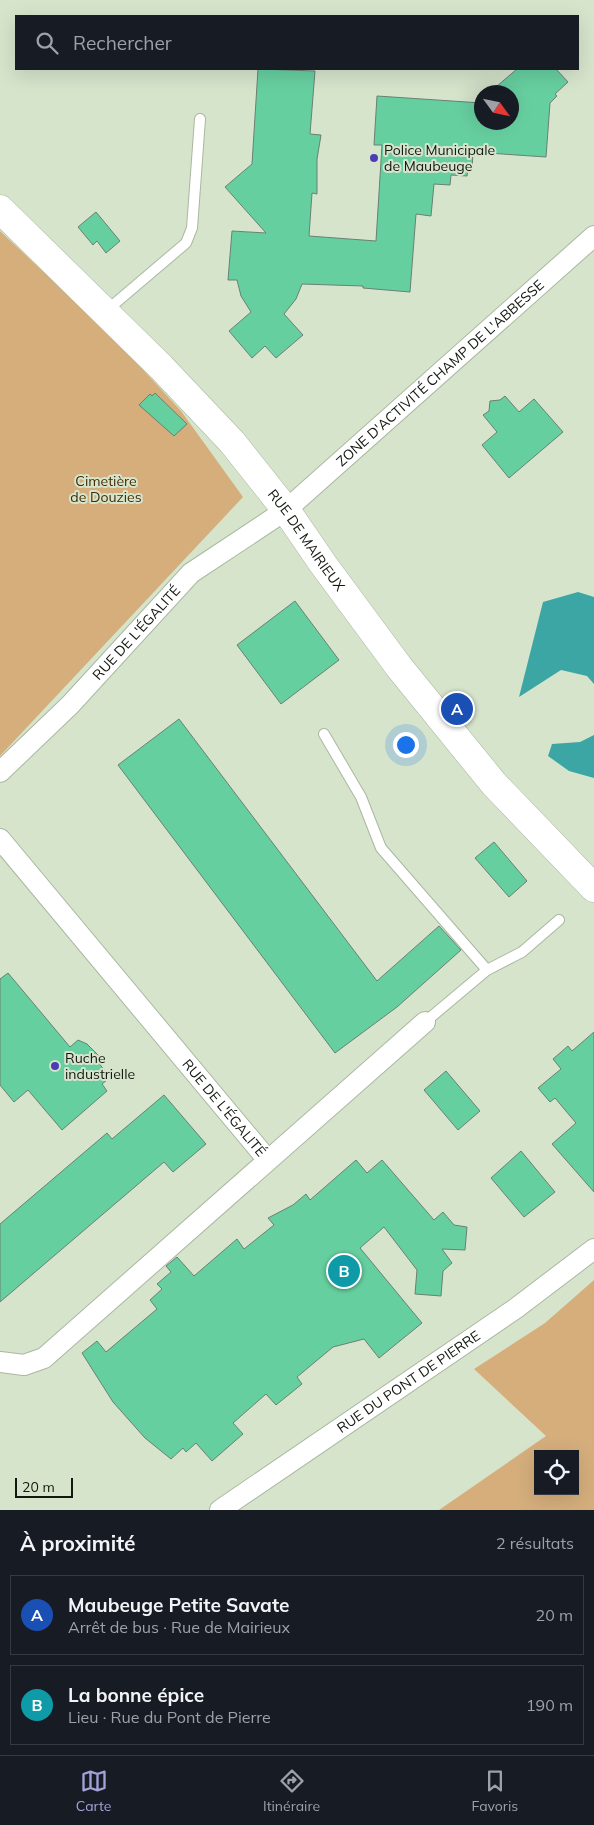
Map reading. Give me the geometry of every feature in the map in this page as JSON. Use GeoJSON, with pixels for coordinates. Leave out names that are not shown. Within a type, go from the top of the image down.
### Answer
{"type":"FeatureCollection","features":[{"type":"Feature","properties":{"kind":"street","name":"RUE DE MAIRIEUX"},"geometry":{"type":"LineString","coordinates":[[0,209],[105,311],[232,442],[286,510],[322,564],[405,675],[494,784],[594,888]]}},
{"type":"Feature","properties":{"kind":"street","name":"ZONE D'ACTIVITÉ CHAMP DE L'ABBESSE"},"geometry":{"type":"LineString","coordinates":[[286,510],[594,236]]}},
{"type":"Feature","properties":{"kind":"street","name":"RUE DE L'ÉGALITÉ"},"geometry":{"type":"LineString","coordinates":[[0,772],[70,705],[191,573],[286,510]]}},
{"type":"Feature","properties":{"kind":"street","name":"RUE DE L'ÉGALITÉ"},"geometry":{"type":"LineString","coordinates":[[0,839],[267,1159],[44,1358],[24,1365],[0,1362]]}},
{"type":"Feature","properties":{"kind":"street"},"geometry":{"type":"LineString","coordinates":[[267,1159],[425,1022]]}},
{"type":"Feature","properties":{"kind":"street","name":"RUE DU PONT DE PIERRE"},"geometry":{"type":"LineString","coordinates":[[220,1510],[515,1309],[594,1249]]}},
{"type":"Feature","properties":{"kind":"lane"},"geometry":{"type":"LineString","coordinates":[[105,311],[186,243],[192,228],[200,119]]}},
{"type":"Feature","properties":{"kind":"lane"},"geometry":{"type":"LineString","coordinates":[[324,734],[361,797],[381,848],[487,970]]}},
{"type":"Feature","properties":{"kind":"lane"},"geometry":{"type":"LineString","coordinates":[[425,1022],[487,970],[522,952],[559,920]]}},
{"type":"Feature","properties":{"kind":"green space","name":"Cimetière de Douzies"},"geometry":{"type":"Polygon","coordinates":[[[0,231],[114,338],[181,411],[243,497],[0,756],[0,231]]]}},
{"type":"Feature","properties":{"kind":"green space"},"geometry":{"type":"Polygon","coordinates":[[[594,1280],[594,1510],[439,1510],[546,1436],[474,1369],[545,1323],[594,1280]]]}},
{"type":"Feature","properties":{"kind":"water"},"geometry":{"type":"Polygon","coordinates":[[[578,592],[594,597],[594,684],[587,676],[561,670],[519,697],[543,602],[578,592]]]}},
{"type":"Feature","properties":{"kind":"water"},"geometry":{"type":"Polygon","coordinates":[[[594,735],[594,778],[569,771],[548,756],[552,744],[580,742],[594,735]]]}},
{"type":"Feature","properties":{"kind":"building"},"geometry":{"type":"Polygon","coordinates":[[[258,70],[315,71],[310,134],[321,135],[317,159],[317,194],[312,193],[309,236],[376,241],[382,145],[374,145],[377,96],[474,102],[474,130],[519,130],[519,85],[498,85],[516,70],[557,70],[568,82],[555,94],[557,96],[550,103],[546,157],[473,152],[472,170],[468,169],[467,176],[451,175],[450,185],[434,184],[431,216],[416,214],[410,292],[363,288],[363,286],[302,284],[296,299],[284,314],[303,335],[276,358],[265,346],[252,358],[229,331],[251,312],[241,296],[237,280],[228,280],[232,231],[266,233],[225,187],[252,164],[258,70]]]}},
{"type":"Feature","properties":{"kind":"building"},"geometry":{"type":"Polygon","coordinates":[[[96,212],[120,241],[106,253],[97,241],[93,245],[78,227],[96,212]]]}},
{"type":"Feature","properties":{"kind":"building"},"geometry":{"type":"Polygon","coordinates":[[[155,393],[187,424],[174,436],[139,405],[150,394],[152,396],[155,393]]]}},
{"type":"Feature","properties":{"kind":"building"},"geometry":{"type":"Polygon","coordinates":[[[505,396],[519,412],[534,399],[563,432],[509,478],[482,445],[497,432],[483,415],[489,411],[490,401],[500,400],[505,396]]]}},
{"type":"Feature","properties":{"kind":"building"},"geometry":{"type":"Polygon","coordinates":[[[295,601],[339,660],[281,704],[237,645],[295,601]]]}},
{"type":"Feature","properties":{"kind":"building"},"geometry":{"type":"Polygon","coordinates":[[[179,719],[377,981],[439,926],[461,950],[397,1007],[335,1053],[118,765],[179,719]]]}},
{"type":"Feature","properties":{"kind":"building"},"geometry":{"type":"Polygon","coordinates":[[[494,842],[527,881],[509,897],[475,858],[494,842]]]}},
{"type":"Feature","properties":{"kind":"building","name":"Ruche industrielle"},"geometry":{"type":"Polygon","coordinates":[[[8,973],[70,1047],[78,1040],[87,1044],[102,1059],[98,1062],[105,1071],[107,1080],[102,1084],[107,1091],[62,1130],[28,1090],[14,1102],[0,1085],[0,979],[8,973]]]}},
{"type":"Feature","properties":{"kind":"building"},"geometry":{"type":"Polygon","coordinates":[[[594,1032],[594,1192],[552,1144],[576,1123],[555,1098],[550,1102],[538,1088],[561,1069],[553,1059],[568,1046],[572,1051],[594,1032]]]}},
{"type":"Feature","properties":{"kind":"building"},"geometry":{"type":"Polygon","coordinates":[[[446,1071],[480,1111],[458,1130],[424,1090],[446,1071]]]}},
{"type":"Feature","properties":{"kind":"building"},"geometry":{"type":"Polygon","coordinates":[[[164,1095],[206,1144],[173,1172],[164,1162],[0,1302],[0,1224],[107,1133],[112,1139],[164,1095]]]}},
{"type":"Feature","properties":{"kind":"building"},"geometry":{"type":"Polygon","coordinates":[[[521,1151],[555,1192],[524,1217],[491,1178],[521,1151]]]}},
{"type":"Feature","properties":{"kind":"building"},"geometry":{"type":"Polygon","coordinates":[[[356,1160],[367,1173],[382,1160],[434,1220],[443,1212],[454,1225],[467,1227],[465,1250],[442,1249],[452,1263],[443,1271],[441,1296],[415,1294],[417,1270],[384,1227],[360,1248],[422,1323],[379,1358],[364,1339],[333,1347],[297,1377],[302,1384],[276,1405],[266,1394],[233,1423],[243,1434],[212,1461],[196,1443],[186,1452],[183,1448],[171,1459],[145,1438],[113,1402],[82,1353],[97,1341],[106,1352],[157,1309],[150,1300],[162,1289],[157,1284],[171,1272],[166,1266],[177,1257],[194,1276],[237,1239],[244,1249],[274,1225],[268,1218],[293,1205],[306,1194],[310,1200],[356,1160]]]}},
{"type":"Feature","properties":{"kind":"place","name":"Police Municipale de Maubeuge"},"geometry":{"type":"Point","coordinates":[374,158]}},
{"type":"Feature","properties":{"kind":"place","name":"Maubeuge Petite Savate"},"geometry":{"type":"Point","coordinates":[457,709]}},
{"type":"Feature","properties":{"kind":"place","name":"Ruche industrielle"},"geometry":{"type":"Point","coordinates":[55,1066]}},
{"type":"Feature","properties":{"kind":"place","name":"La bonne épice"},"geometry":{"type":"Point","coordinates":[344,1271]}}]}
